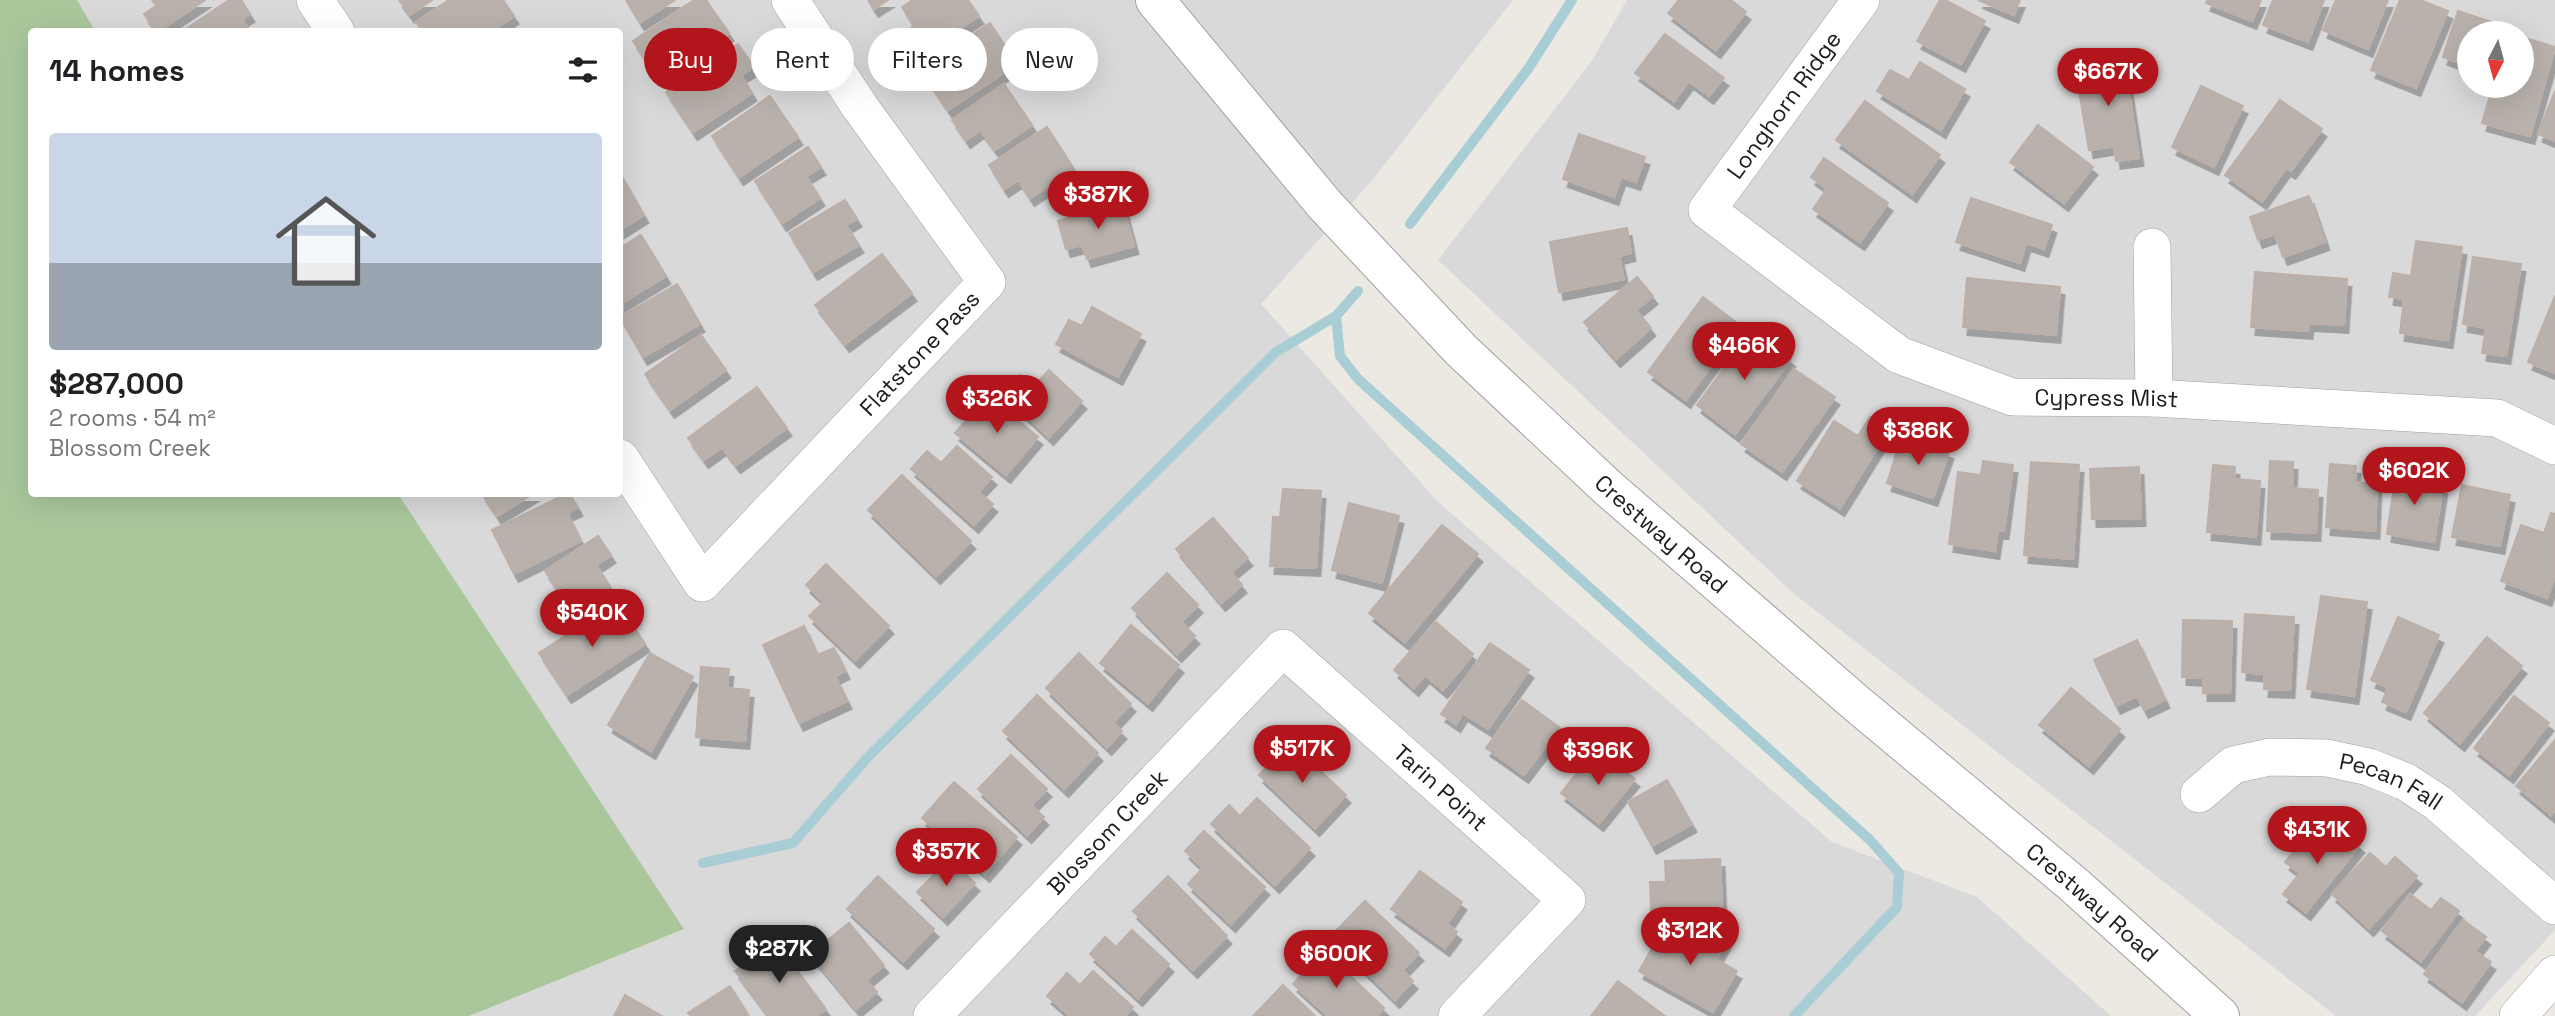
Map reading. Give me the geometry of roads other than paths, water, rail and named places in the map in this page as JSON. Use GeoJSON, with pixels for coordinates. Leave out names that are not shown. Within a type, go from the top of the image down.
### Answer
{"type":"FeatureCollection","features":[{"type":"Feature","properties":{"kind":"street"},"geometry":{"type":"LineString","coordinates":[[315,0],[333,28]]}},
{"type":"Feature","properties":{"kind":"street","name":"Flatstone Pass"},"geometry":{"type":"LineString","coordinates":[[623,463],[702,583],[987,282],[860,107],[790,0]]}},
{"type":"Feature","properties":{"kind":"street","name":"Crestway Road"},"geometry":{"type":"LineString","coordinates":[[1154,0],[1325,205],[1461,350],[1607,487],[1845,694],[2073,884],[2220,1016]]}},
{"type":"Feature","properties":{"kind":"street","name":"Longhorn Ridge"},"geometry":{"type":"LineString","coordinates":[[1706,210],[1861,0]]}},
{"type":"Feature","properties":{"kind":"street","name":"Cypress Mist"},"geometry":{"type":"LineString","coordinates":[[1706,210],[1899,355],[2012,397],[2154,398],[2497,418],[2555,446]]}},
{"type":"Feature","properties":{"kind":"street"},"geometry":{"type":"LineString","coordinates":[[2152,247],[2154,398]]}},
{"type":"Feature","properties":{"kind":"street","name":"Tarin Point"},"geometry":{"type":"LineString","coordinates":[[1283,648],[1567,900],[1457,1016]]}},
{"type":"Feature","properties":{"kind":"street","name":"Blossom Creek"},"geometry":{"type":"LineString","coordinates":[[932,1016],[1283,648]]}},
{"type":"Feature","properties":{"kind":"street","name":"Pecan Fall"},"geometry":{"type":"LineString","coordinates":[[2199,794],[2233,765],[2270,757],[2327,758],[2369,766],[2406,782],[2438,803],[2555,906]]}},
{"type":"Feature","properties":{"kind":"street"},"geometry":{"type":"LineString","coordinates":[[2518,1016],[2555,974]]}},
{"type":"Feature","properties":{"kind":"waterway"},"geometry":{"type":"LineString","coordinates":[[1410,224],[1528,69],[1572,0]]}},
{"type":"Feature","properties":{"kind":"waterway"},"geometry":{"type":"LineString","coordinates":[[1358,291],[1336,316],[1340,356],[1358,379],[1870,840],[1899,873],[1897,907],[1794,1016]]}},
{"type":"Feature","properties":{"kind":"waterway"},"geometry":{"type":"LineString","coordinates":[[703,863],[793,843],[867,758],[1276,352],[1336,316]]}}]}
